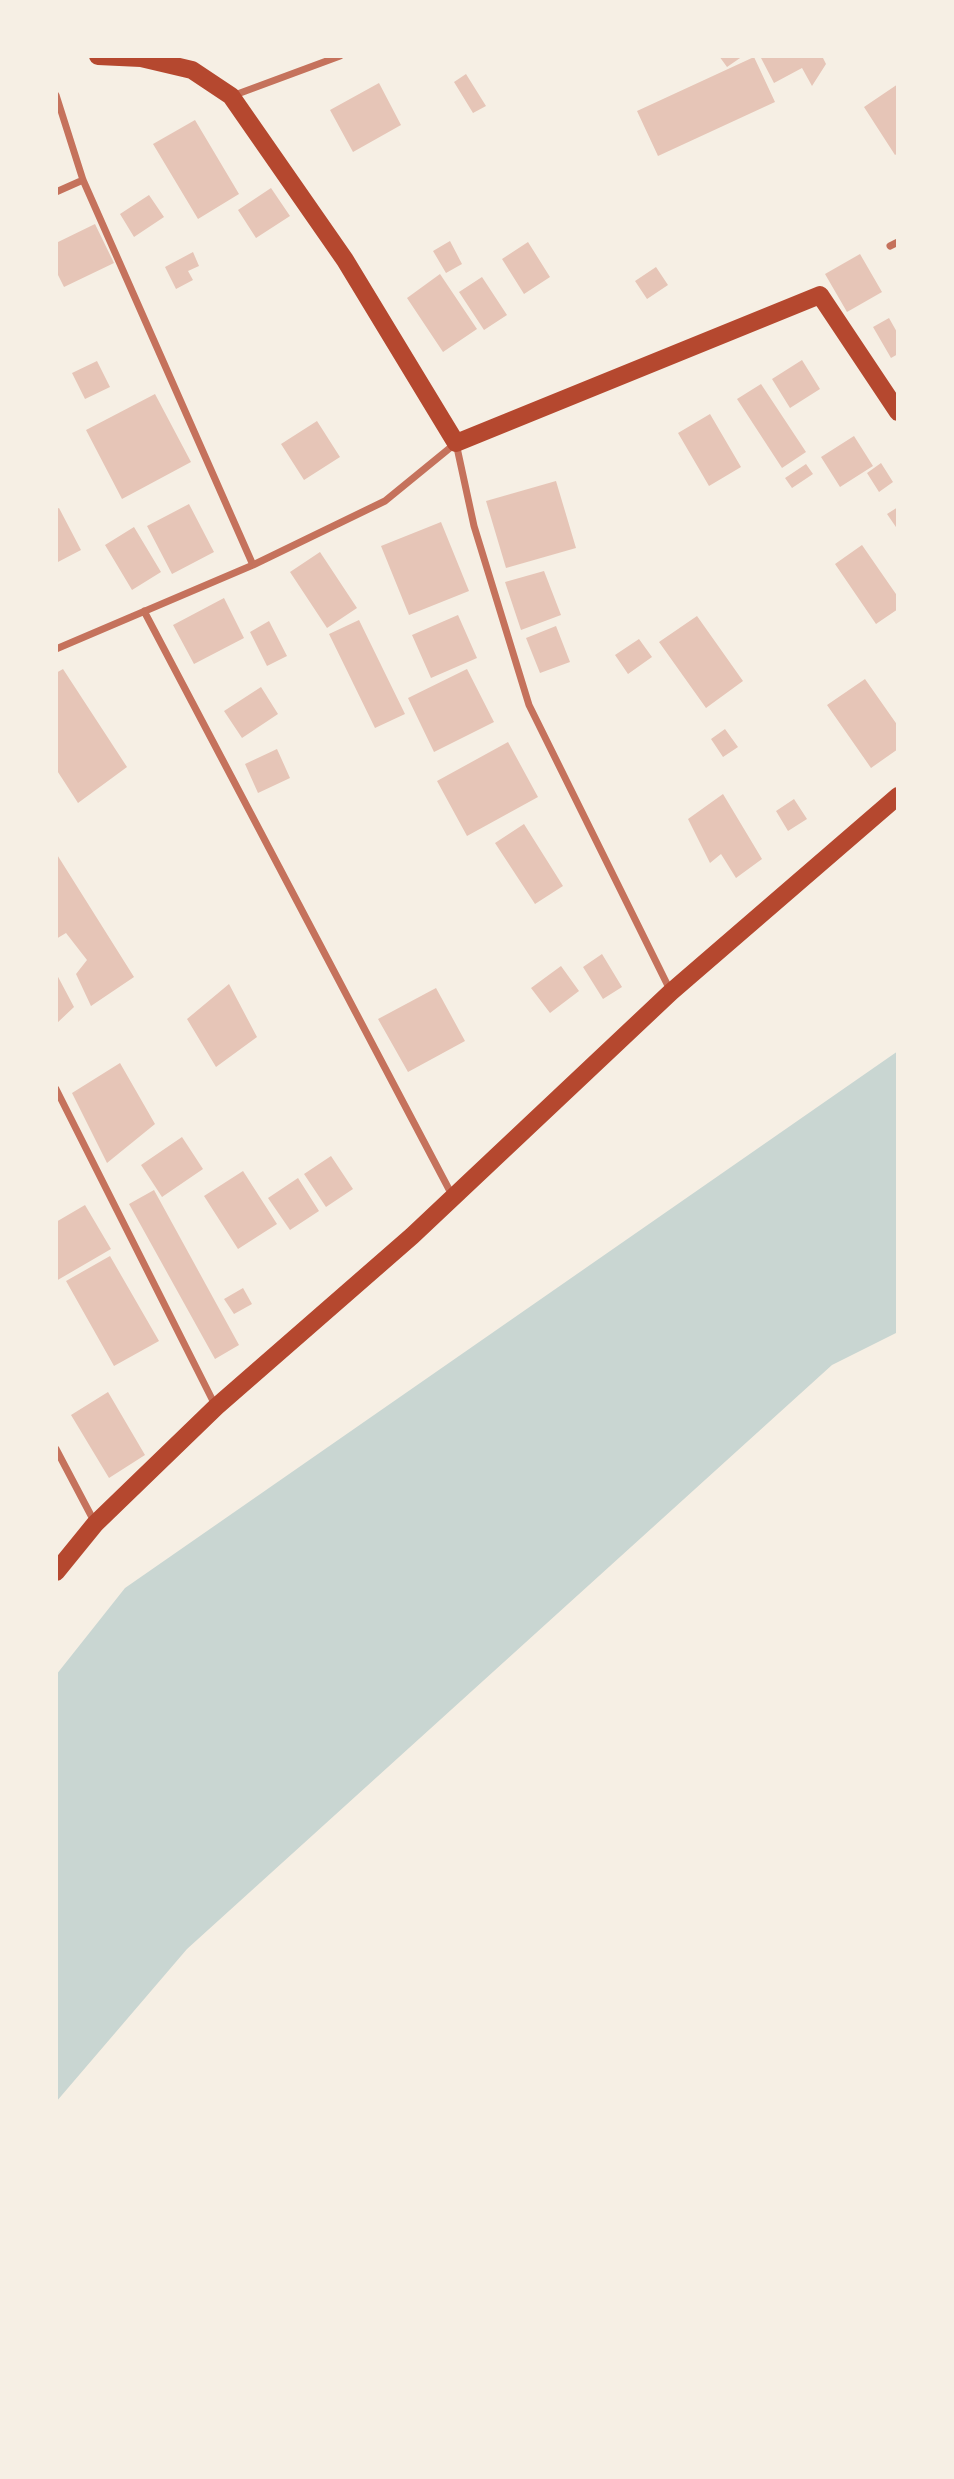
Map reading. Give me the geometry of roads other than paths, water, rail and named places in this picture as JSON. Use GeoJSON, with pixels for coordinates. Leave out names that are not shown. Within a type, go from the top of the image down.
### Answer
{"type":"FeatureCollection","features":[{"type":"Feature","properties":{"kind":"main road"},"geometry":{"type":"LineString","coordinates":[[98,56],[142,57],[192,71],[231,96],[345,260],[456,443],[820,295],[898,412]]}},
{"type":"Feature","properties":{"kind":"main road"},"geometry":{"type":"LineString","coordinates":[[56,1572],[95,1524],[216,1407],[453,1196],[671,992],[898,796]]}},
{"type":"Feature","properties":{"kind":"street"},"geometry":{"type":"LineString","coordinates":[[231,96],[340,56]]}},
{"type":"Feature","properties":{"kind":"street"},"geometry":{"type":"LineString","coordinates":[[56,95],[83,180],[253,565]]}},
{"type":"Feature","properties":{"kind":"street"},"geometry":{"type":"LineString","coordinates":[[56,192],[83,180]]}},
{"type":"Feature","properties":{"kind":"street"},"geometry":{"type":"LineString","coordinates":[[56,649],[253,565],[385,501],[456,443],[474,526],[529,705],[671,992]]}},
{"type":"Feature","properties":{"kind":"street"},"geometry":{"type":"LineString","coordinates":[[144,611],[453,1196]]}},
{"type":"Feature","properties":{"kind":"street"},"geometry":{"type":"LineString","coordinates":[[56,1089],[216,1407]]}},
{"type":"Feature","properties":{"kind":"street"},"geometry":{"type":"LineString","coordinates":[[56,1449],[95,1524]]}}]}
